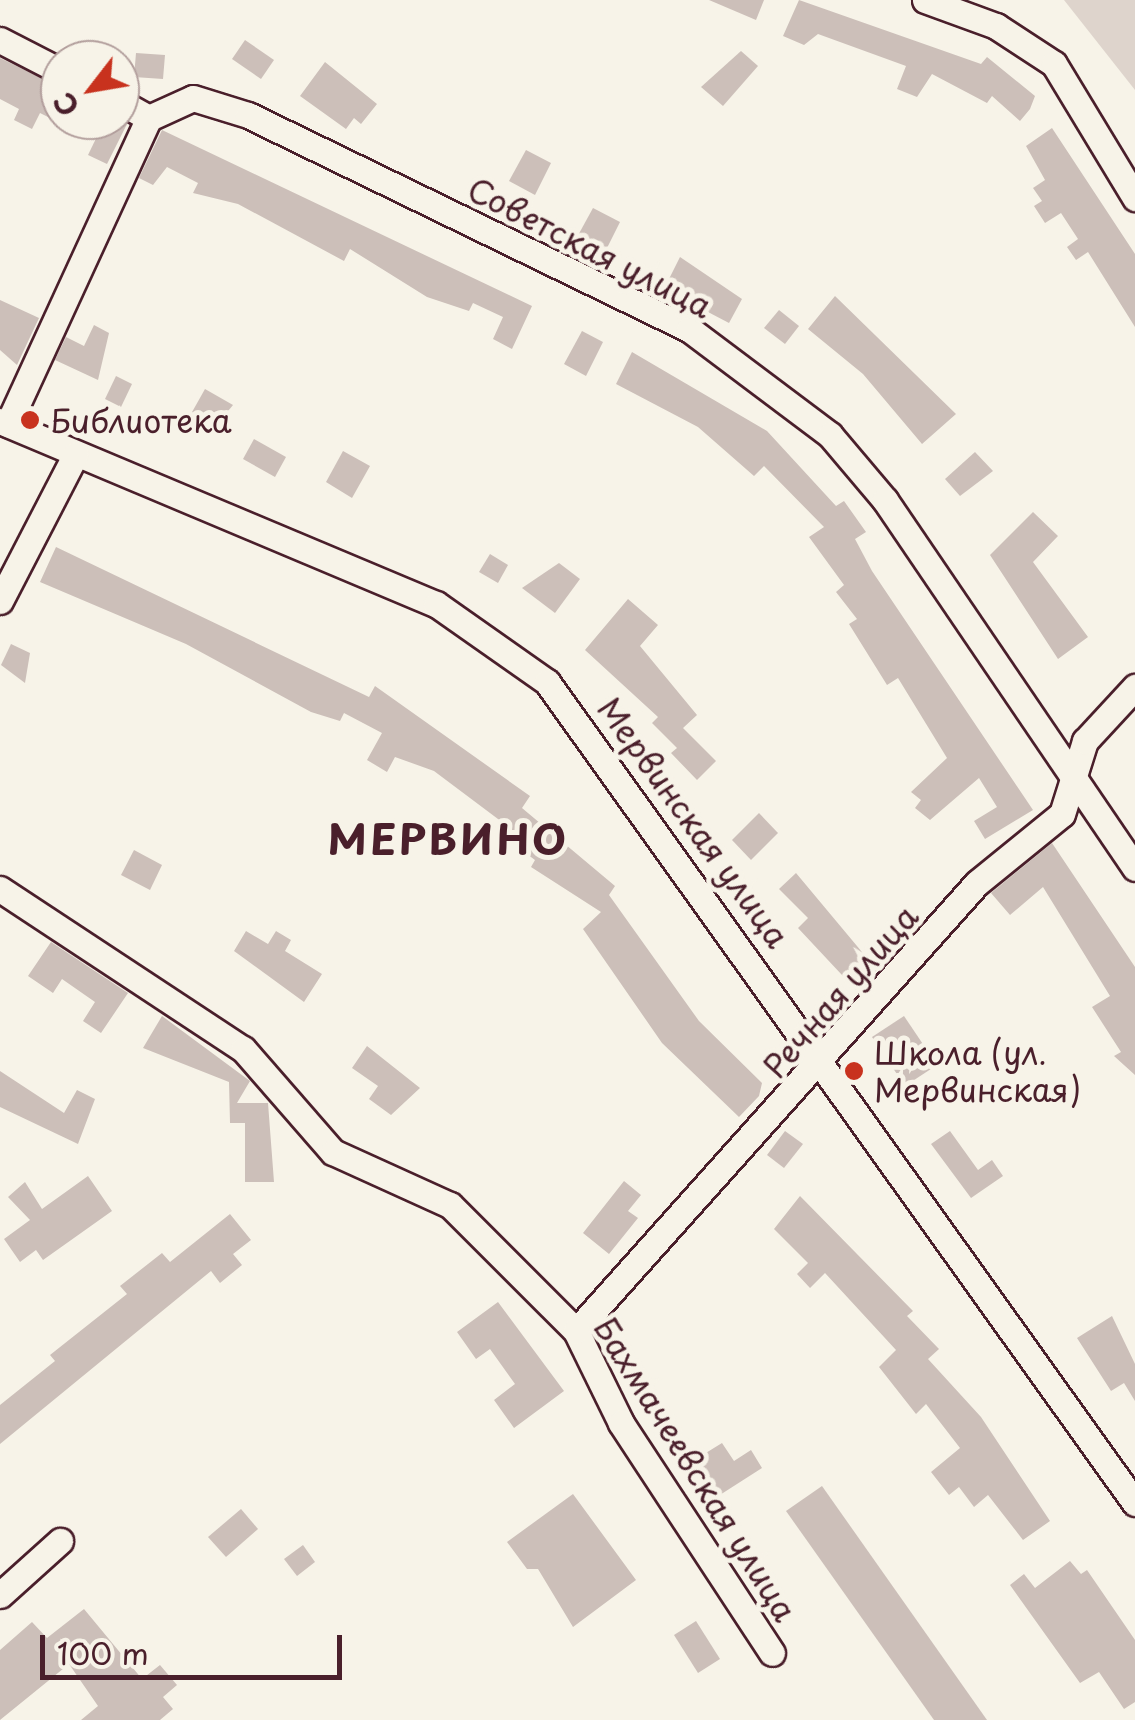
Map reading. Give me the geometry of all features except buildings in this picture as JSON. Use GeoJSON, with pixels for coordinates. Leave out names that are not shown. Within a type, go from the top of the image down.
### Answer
{"type":"FeatureCollection","features":[{"type":"Feature","properties":{"kind":"street"},"geometry":{"type":"LineString","coordinates":[[925,0],[996,26],[1054,64],[1135,198]]}},
{"type":"Feature","properties":{"kind":"street"},"geometry":{"type":"LineString","coordinates":[[0,40],[40,61]]}},
{"type":"Feature","properties":{"kind":"street","name":"Советская улица"},"geometry":{"type":"LineString","coordinates":[[149,118],[193,98],[248,115],[689,329],[830,435],[1135,868]]}},
{"type":"Feature","properties":{"kind":"street"},"geometry":{"type":"LineString","coordinates":[[4,423],[149,118],[140,113]]}},
{"type":"Feature","properties":{"kind":"street","name":"Мервинская улица"},"geometry":{"type":"LineString","coordinates":[[4,423],[436,604],[517,654],[579,716],[825,1058],[1135,1503]]}},
{"type":"Feature","properties":{"kind":"street"},"geometry":{"type":"LineString","coordinates":[[0,601],[76,454]]}},
{"type":"Feature","properties":{"kind":"street","name":"Речная улица"},"geometry":{"type":"LineString","coordinates":[[576,1332],[825,1058],[977,882],[1062,814],[1076,780],[1085,741],[1135,687]]}},
{"type":"Feature","properties":{"kind":"street","name":"Бахмачеевская улица"},"geometry":{"type":"LineString","coordinates":[[0,889],[243,1049],[333,1152],[450,1206],[576,1332],[621,1423],[772,1653]]}},
{"type":"Feature","properties":{"kind":"street"},"geometry":{"type":"LineString","coordinates":[[0,1595],[60,1541]]}},
{"type":"Feature","properties":{"kind":"shaded area"},"geometry":{"type":"Polygon","coordinates":[[[1064,0],[1135,0],[1135,90],[1064,0]]]}},
{"type":"Feature","properties":{"kind":"place","name":"Библиотека"},"geometry":{"type":"Point","coordinates":[30,420]}},
{"type":"Feature","properties":{"kind":"place","name":"Школа (ул. Мервинская)"},"geometry":{"type":"Point","coordinates":[854,1071]}},
{"type":"Feature","properties":{"kind":"district","name":"МЕРВИНО"},"geometry":{"type":"Point","coordinates":[448,838]}}]}
